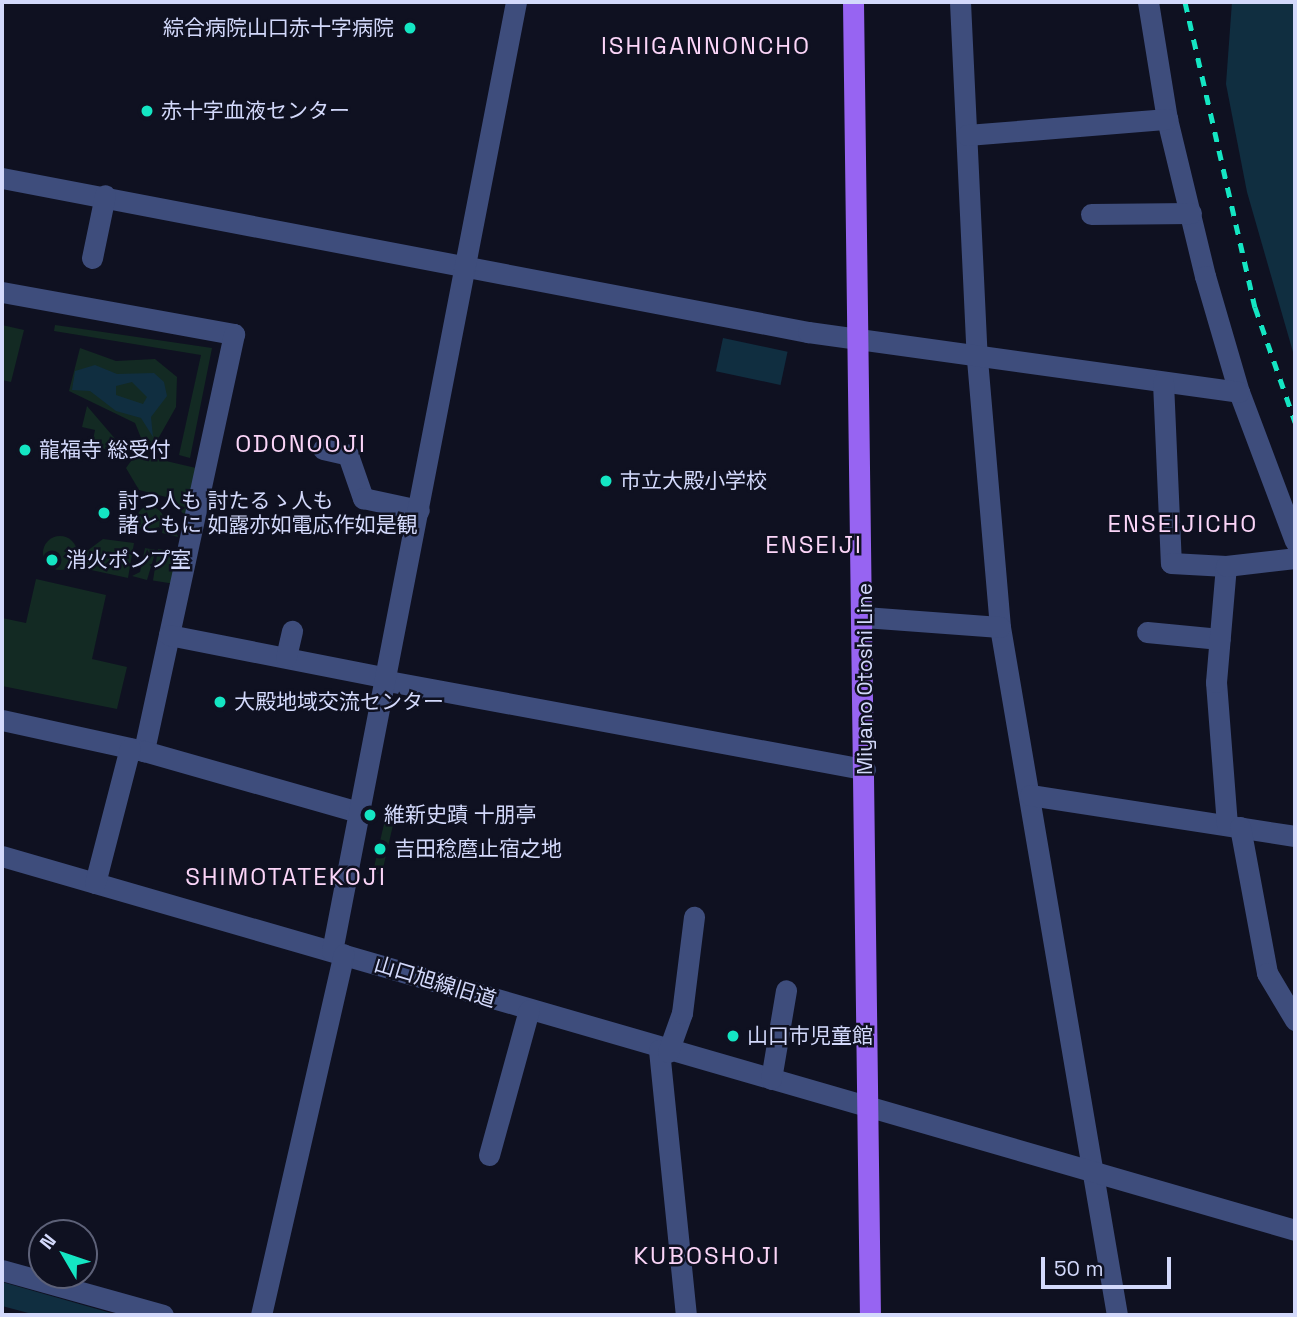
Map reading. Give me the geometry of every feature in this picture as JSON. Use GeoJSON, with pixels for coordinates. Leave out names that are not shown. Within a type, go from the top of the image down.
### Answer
{"type":"FeatureCollection","features":[{"type":"Feature","properties":{"kind":"main road","name":"Miyano Otoshi Line"},"geometry":{"type":"LineString","coordinates":[[853,2],[864,617],[870,1315]]}},
{"type":"Feature","properties":{"kind":"street"},"geometry":{"type":"LineString","coordinates":[[261,1315],[338,953],[362,813],[516,2]]}},
{"type":"Feature","properties":{"kind":"street"},"geometry":{"type":"LineString","coordinates":[[960,2],[977,359],[1000,626],[1117,1315]]}},
{"type":"Feature","properties":{"kind":"street"},"geometry":{"type":"LineString","coordinates":[[1148,2],[1167,119],[1239,392],[1295,541]]}},
{"type":"Feature","properties":{"kind":"street"},"geometry":{"type":"LineString","coordinates":[[967,135],[1167,119]]}},
{"type":"Feature","properties":{"kind":"street"},"geometry":{"type":"LineString","coordinates":[[2,177],[859,340],[977,359],[1239,392]]}},
{"type":"Feature","properties":{"kind":"street"},"geometry":{"type":"LineString","coordinates":[[92,258],[105,195]]}},
{"type":"Feature","properties":{"kind":"street"},"geometry":{"type":"LineString","coordinates":[[1091,214],[1191,212]]}},
{"type":"Feature","properties":{"kind":"street"},"geometry":{"type":"LineString","coordinates":[[2,292],[234,334],[169,635],[95,883]]}},
{"type":"Feature","properties":{"kind":"street"},"geometry":{"type":"LineString","coordinates":[[1163,382],[1171,563],[1226,566],[1295,558]]}},
{"type":"Feature","properties":{"kind":"street"},"geometry":{"type":"LineString","coordinates":[[323,449],[348,455],[363,498],[419,510]]}},
{"type":"Feature","properties":{"kind":"street"},"geometry":{"type":"LineString","coordinates":[[1226,566],[1216,682],[1234,826],[1267,973],[1286,988],[1295,1020]]}},
{"type":"Feature","properties":{"kind":"street"},"geometry":{"type":"LineString","coordinates":[[864,617],[1000,626]]}},
{"type":"Feature","properties":{"kind":"street"},"geometry":{"type":"LineString","coordinates":[[286,657],[292,631]]}},
{"type":"Feature","properties":{"kind":"street"},"geometry":{"type":"LineString","coordinates":[[1147,632],[1220,639]]}},
{"type":"Feature","properties":{"kind":"street"},"geometry":{"type":"LineString","coordinates":[[169,635],[865,769]]}},
{"type":"Feature","properties":{"kind":"street"},"geometry":{"type":"LineString","coordinates":[[2,720],[137,749],[362,813]]}},
{"type":"Feature","properties":{"kind":"street"},"geometry":{"type":"LineString","coordinates":[[1030,795],[1295,836]]}},
{"type":"Feature","properties":{"kind":"street","name":"山口旭線旧道"},"geometry":{"type":"LineString","coordinates":[[2,856],[664,1051],[1091,1166],[1295,1230]]}},
{"type":"Feature","properties":{"kind":"street"},"geometry":{"type":"LineString","coordinates":[[686,1315],[664,1051],[682,1013],[694,917]]}},
{"type":"Feature","properties":{"kind":"street"},"geometry":{"type":"LineString","coordinates":[[771,1079],[786,990]]}},
{"type":"Feature","properties":{"kind":"street"},"geometry":{"type":"LineString","coordinates":[[489,1155],[529,1010]]}},
{"type":"Feature","properties":{"kind":"street"},"geometry":{"type":"LineString","coordinates":[[2,1270],[163,1315]]}},
{"type":"Feature","properties":{"kind":"green space"},"geometry":{"type":"Polygon","coordinates":[[[2,325],[24,330],[11,382],[2,380],[2,325]]]}},
{"type":"Feature","properties":{"kind":"green space"},"geometry":{"type":"Polygon","coordinates":[[[55,325],[212,348],[190,458],[179,455],[201,355],[54,331],[55,325]]]}},
{"type":"Feature","properties":{"kind":"green space"},"geometry":{"type":"Polygon","coordinates":[[[80,348],[116,361],[155,359],[177,377],[176,407],[154,446],[143,443],[135,423],[69,391],[80,348]]]}},
{"type":"Feature","properties":{"kind":"green space"},"geometry":{"type":"Polygon","coordinates":[[[87,406],[123,448],[121,454],[92,445],[95,430],[82,427],[87,406]]]}},
{"type":"Feature","properties":{"kind":"green space"},"geometry":{"type":"Polygon","coordinates":[[[136,454],[196,468],[186,517],[170,498],[139,490],[126,468],[136,454]]]}},
{"type":"Feature","properties":{"kind":"green space"},"geometry":{"type":"Polygon","coordinates":[[[150,506],[159,510],[163,519],[159,528],[150,532],[141,528],[137,519],[141,510],[150,506]]]}},
{"type":"Feature","properties":{"kind":"green space"},"geometry":{"type":"Polygon","coordinates":[[[166,514],[171,515],[178,537],[162,533],[166,514]]]}},
{"type":"Feature","properties":{"kind":"green space"},"geometry":{"type":"Polygon","coordinates":[[[60,536],[72,541],[77,553],[72,565],[60,570],[48,565],[43,553],[48,541],[60,536]]]}},
{"type":"Feature","properties":{"kind":"green space"},"geometry":{"type":"Polygon","coordinates":[[[103,539],[134,543],[128,578],[82,568],[87,551],[103,539]]]}},
{"type":"Feature","properties":{"kind":"green space"},"geometry":{"type":"Polygon","coordinates":[[[145,548],[156,550],[147,580],[132,576],[140,572],[145,548]]]}},
{"type":"Feature","properties":{"kind":"green space"},"geometry":{"type":"Polygon","coordinates":[[[158,549],[177,552],[172,584],[153,581],[158,549]]]}},
{"type":"Feature","properties":{"kind":"green space"},"geometry":{"type":"Polygon","coordinates":[[[36,579],[106,595],[92,659],[127,667],[117,709],[2,686],[2,618],[26,623],[36,579]]]}},
{"type":"Feature","properties":{"kind":"green space"},"geometry":{"type":"Polygon","coordinates":[[[384,824],[393,826],[382,875],[373,873],[384,824]]]}},
{"type":"Feature","properties":{"kind":"water"},"geometry":{"type":"Polygon","coordinates":[[[1232,2],[1295,2],[1295,359],[1247,192],[1226,84],[1232,2]]]}},
{"type":"Feature","properties":{"kind":"water"},"geometry":{"type":"Polygon","coordinates":[[[723,338],[788,352],[780,385],[716,371],[723,338]]]}},
{"type":"Feature","properties":{"kind":"water"},"geometry":{"type":"Polygon","coordinates":[[[95,365],[117,374],[154,373],[164,382],[167,396],[151,417],[153,437],[141,418],[116,411],[90,391],[72,390],[75,371],[95,365]],[[132,382],[116,386],[116,395],[143,404],[147,397],[132,382]]]}},
{"type":"Feature","properties":{"kind":"water"},"geometry":{"type":"Polygon","coordinates":[[[2,1282],[118,1315],[36,1315],[2,1306],[2,1282]]]}},
{"type":"Feature","properties":{"kind":"railway"},"geometry":{"type":"LineString","coordinates":[[1185,2],[1255,307],[1295,422]]}},
{"type":"Feature","properties":{"kind":"place","name":"綜合病院山口赤十字病院"},"geometry":{"type":"Point","coordinates":[410,28]}},
{"type":"Feature","properties":{"kind":"place","name":"赤十字血液センター"},"geometry":{"type":"Point","coordinates":[147,111]}},
{"type":"Feature","properties":{"kind":"place","name":"龍福寺 総受付"},"geometry":{"type":"Point","coordinates":[25,450]}},
{"type":"Feature","properties":{"kind":"place","name":"市立大殿小学校"},"geometry":{"type":"Point","coordinates":[606,481]}},
{"type":"Feature","properties":{"kind":"place","name":"討つ人も 討たるゝ人も 諸ともに 如露亦如電応作如是観"},"geometry":{"type":"Point","coordinates":[104,513]}},
{"type":"Feature","properties":{"kind":"place","name":"消火ポンプ室"},"geometry":{"type":"Point","coordinates":[52,560]}},
{"type":"Feature","properties":{"kind":"place","name":"大殿地域交流センター"},"geometry":{"type":"Point","coordinates":[220,702]}},
{"type":"Feature","properties":{"kind":"place","name":"維新史蹟 十朋亭"},"geometry":{"type":"Point","coordinates":[370,815]}},
{"type":"Feature","properties":{"kind":"place","name":"吉田稔麿止宿之地"},"geometry":{"type":"Point","coordinates":[380,849]}},
{"type":"Feature","properties":{"kind":"place","name":"山口市児童館"},"geometry":{"type":"Point","coordinates":[733,1036]}},
{"type":"Feature","properties":{"kind":"district","name":"ISHIGANNONCHO"},"geometry":{"type":"Point","coordinates":[706,46]}},
{"type":"Feature","properties":{"kind":"district","name":"ODONOOJI"},"geometry":{"type":"Point","coordinates":[301,444]}},
{"type":"Feature","properties":{"kind":"district","name":"ENSEIJICHO"},"geometry":{"type":"Point","coordinates":[1183,524]}},
{"type":"Feature","properties":{"kind":"district","name":"ENSEIJI"},"geometry":{"type":"Point","coordinates":[814,545]}},
{"type":"Feature","properties":{"kind":"district","name":"SHIMOTATEKOJI"},"geometry":{"type":"Point","coordinates":[286,877]}},
{"type":"Feature","properties":{"kind":"district","name":"KUBOSHOJI"},"geometry":{"type":"Point","coordinates":[707,1256]}}]}
